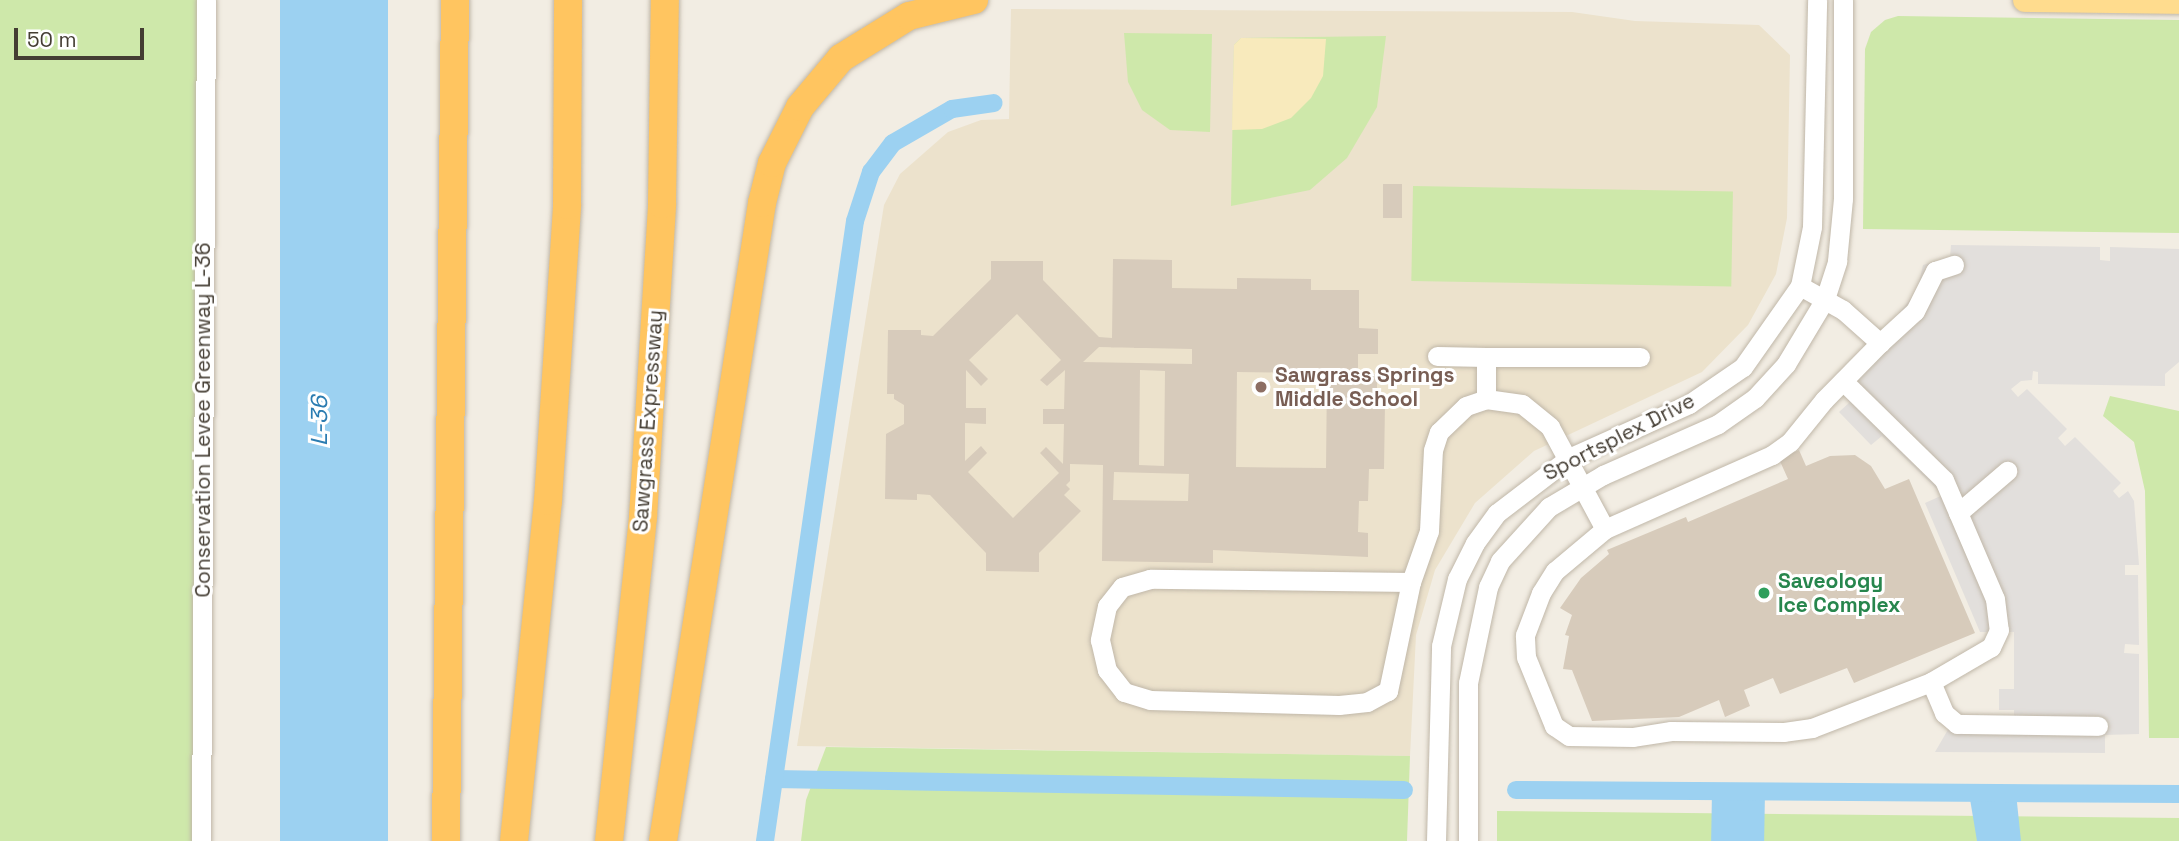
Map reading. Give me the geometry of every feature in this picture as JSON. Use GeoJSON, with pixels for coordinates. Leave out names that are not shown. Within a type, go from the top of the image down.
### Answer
{"type":"FeatureCollection","features":[{"type":"Feature","properties":{"kind":"highway"},"geometry":{"type":"LineString","coordinates":[[446,841],[456,0]]}},
{"type":"Feature","properties":{"kind":"highway"},"geometry":{"type":"LineString","coordinates":[[663,841],[761,202],[772,163],[800,107],[841,58],[900,20],[974,0]]}},
{"type":"Feature","properties":{"kind":"highway","name":"Sawgrass Expressway"},"geometry":{"type":"LineString","coordinates":[[609,841],[643,517],[662,204],[665,9]]}},
{"type":"Feature","properties":{"kind":"highway"},"geometry":{"type":"LineString","coordinates":[[514,841],[548,500],[565,245],[568,10]]}},
{"type":"Feature","properties":{"kind":"main road"},"geometry":{"type":"LineString","coordinates":[[2025,0],[2179,2]]}},
{"type":"Feature","properties":{"kind":"street","name":"Conservation Levee Greenway L-36"},"geometry":{"type":"LineString","coordinates":[[201,841],[206,0]]}},
{"type":"Feature","properties":{"kind":"street","name":"Sportsplex Drive"},"geometry":{"type":"LineString","coordinates":[[1436,841],[1437,682],[1457,579],[1497,513],[1569,458],[1689,404],[1743,367],[1800,286],[1812,227],[1817,0]]}},
{"type":"Feature","properties":{"kind":"street","name":"Sportsplex Drive"},"geometry":{"type":"LineString","coordinates":[[1468,841],[1468,683],[1488,587],[1523,532],[1549,507],[1583,486],[1718,425],[1755,398],[1786,364],[1825,299],[1837,261],[1843,199],[1843,0]]}},
{"type":"Feature","properties":{"kind":"street"},"geometry":{"type":"LineString","coordinates":[[1843,381],[1944,480],[1995,600],[1999,629],[1991,647],[1931,682],[1812,728],[1784,732],[1569,736],[1554,726],[1526,657],[1525,635],[1541,593],[1555,572],[1605,529],[1772,455],[1790,442],[1843,381],[1915,311],[1935,271],[1954,265]]}},
{"type":"Feature","properties":{"kind":"street"},"geometry":{"type":"LineString","coordinates":[[1800,286],[1825,299],[1880,343]]}},
{"type":"Feature","properties":{"kind":"street"},"geometry":{"type":"LineString","coordinates":[[1437,356],[1640,357]]}},
{"type":"Feature","properties":{"kind":"street"},"geometry":{"type":"LineString","coordinates":[[1486,357],[1486,399]]}},
{"type":"Feature","properties":{"kind":"street"},"geometry":{"type":"LineString","coordinates":[[1411,582],[1150,579],[1122,587],[1107,606],[1100,639],[1107,670],[1124,692],[1150,700],[1339,705],[1367,702],[1388,691],[1411,582],[1429,531],[1433,450],[1439,432],[1466,406],[1486,399],[1522,404],[1540,416],[1569,458],[1605,529]]}},
{"type":"Feature","properties":{"kind":"street"},"geometry":{"type":"LineString","coordinates":[[1958,513],[2007,471]]}},
{"type":"Feature","properties":{"kind":"street"},"geometry":{"type":"LineString","coordinates":[[1457,579],[1488,587]]}},
{"type":"Feature","properties":{"kind":"street"},"geometry":{"type":"LineString","coordinates":[[1931,682],[1944,713],[1957,724],[2098,726]]}},
{"type":"Feature","properties":{"kind":"shaded area","name":"Sawgrass Springs Middle School"},"geometry":{"type":"Polygon","coordinates":[[[1011,9],[1572,12],[1635,21],[1759,25],[1790,55],[1787,218],[1776,274],[1748,325],[1702,372],[1534,451],[1475,503],[1435,570],[1416,635],[1410,756],[797,746],[884,205],[900,174],[948,132],[981,120],[1009,119],[1011,9]]]}},
{"type":"Feature","properties":{"kind":"shaded area"},"geometry":{"type":"Polygon","coordinates":[[[1951,245],[2100,247],[2100,260],[2110,261],[2110,247],[2179,249],[2179,362],[2165,374],[2165,386],[2038,384],[2038,372],[2033,371],[2032,380],[2021,381],[2011,389],[2018,397],[2027,389],[2067,429],[2058,438],[2065,446],[2075,437],[2121,483],[2113,491],[2119,498],[2128,491],[2134,501],[2139,565],[2125,565],[2125,575],[2138,575],[2139,645],[2125,644],[2124,653],[2139,654],[2139,734],[2105,735],[2105,753],[1935,752],[1953,721],[2014,722],[2014,710],[1999,710],[1999,689],[2014,689],[2014,632],[1980,632],[1925,503],[1943,495],[1882,436],[1871,445],[1839,412],[1850,402],[1831,383],[1887,328],[1917,291],[1923,265],[1950,257],[1951,245]]]}},
{"type":"Feature","properties":{"kind":"green space"},"geometry":{"type":"Polygon","coordinates":[[[0,0],[206,0],[206,841],[0,841],[0,0]]]}},
{"type":"Feature","properties":{"kind":"green space"},"geometry":{"type":"Polygon","coordinates":[[[1898,16],[2179,20],[2179,233],[1863,229],[1865,49],[1871,32],[1885,20],[1898,16]]]}},
{"type":"Feature","properties":{"kind":"green space"},"geometry":{"type":"Polygon","coordinates":[[[1124,33],[1212,34],[1210,132],[1170,130],[1142,110],[1128,82],[1124,33]]]}},
{"type":"Feature","properties":{"kind":"green space"},"geometry":{"type":"Polygon","coordinates":[[[1386,36],[1377,107],[1347,158],[1310,190],[1231,206],[1234,45],[1241,38],[1386,36]]]}},
{"type":"Feature","properties":{"kind":"green space"},"geometry":{"type":"Polygon","coordinates":[[[1413,186],[1733,192],[1731,287],[1411,281],[1413,186]]]}},
{"type":"Feature","properties":{"kind":"green space"},"geometry":{"type":"Polygon","coordinates":[[[2110,396],[2179,411],[2179,738],[2149,738],[2145,491],[2134,442],[2103,416],[2110,396]]]}},
{"type":"Feature","properties":{"kind":"green space"},"geometry":{"type":"Polygon","coordinates":[[[826,747],[1410,756],[1407,841],[801,841],[806,800],[826,747]]]}},
{"type":"Feature","properties":{"kind":"green space"},"geometry":{"type":"Polygon","coordinates":[[[1497,811],[2179,818],[2179,841],[1497,841],[1497,811]]]}},
{"type":"Feature","properties":{"kind":"sand"},"geometry":{"type":"Polygon","coordinates":[[[1241,38],[1326,39],[1323,76],[1311,98],[1291,118],[1262,129],[1232,130],[1234,45],[1241,38]]]}},
{"type":"Feature","properties":{"kind":"water","name":"L-36"},"geometry":{"type":"Polygon","coordinates":[[[280,0],[388,0],[388,841],[280,841],[280,0]]]}},
{"type":"Feature","properties":{"kind":"water"},"geometry":{"type":"Polygon","coordinates":[[[1712,791],[1765,792],[1764,841],[1711,841],[1712,791]]]}},
{"type":"Feature","properties":{"kind":"water"},"geometry":{"type":"Polygon","coordinates":[[[1969,793],[2016,793],[2021,841],[1977,841],[1969,793]]]}},
{"type":"Feature","properties":{"kind":"building"},"geometry":{"type":"Polygon","coordinates":[[[1383,184],[1402,184],[1402,218],[1383,218],[1383,184]]]}},
{"type":"Feature","properties":{"kind":"building"},"geometry":{"type":"Polygon","coordinates":[[[1113,259],[1172,260],[1172,288],[1237,289],[1237,278],[1311,279],[1311,290],[1359,290],[1359,328],[1378,329],[1378,354],[1358,354],[1358,374],[1387,374],[1387,383],[1377,383],[1377,404],[1385,404],[1384,469],[1369,469],[1368,501],[1359,501],[1358,532],[1368,533],[1368,557],[1213,550],[1213,563],[1102,561],[1103,465],[1070,464],[1070,481],[1066,485],[1070,489],[1064,495],[1081,511],[1039,553],[1039,572],[986,571],[986,553],[930,495],[917,494],[917,500],[885,499],[886,434],[904,424],[904,405],[894,399],[894,394],[887,394],[888,330],[921,330],[921,335],[933,336],[991,279],[991,261],[1043,261],[1043,280],[1099,337],[1112,338],[1113,259]],[[1017,314],[969,360],[988,379],[981,386],[966,370],[966,408],[986,408],[986,424],[965,423],[965,461],[981,446],[987,453],[968,472],[1013,518],[1059,473],[1040,453],[1046,447],[1063,464],[1064,424],[1043,424],[1043,409],[1064,409],[1065,370],[1047,386],[1040,380],[1061,360],[1017,314]],[[1099,347],[1083,362],[1192,364],[1192,349],[1099,347]],[[1140,370],[1139,465],[1164,466],[1165,371],[1140,370]],[[1237,372],[1236,467],[1326,468],[1327,373],[1237,372]],[[1114,472],[1113,500],[1188,501],[1189,474],[1114,472]]]}},
{"type":"Feature","properties":{"kind":"building","name":"Saveology Ice Complex"},"geometry":{"type":"Polygon","coordinates":[[[1799,450],[1806,466],[1830,456],[1855,455],[1871,466],[1885,489],[1909,479],[1975,633],[1854,683],[1847,668],[1780,694],[1773,678],[1744,690],[1750,706],[1725,717],[1719,700],[1679,717],[1592,721],[1572,670],[1563,669],[1569,636],[1565,635],[1572,615],[1560,608],[1581,578],[1609,554],[1607,550],[1686,517],[1688,522],[1788,479],[1779,459],[1799,450]]]}},
{"type":"Feature","properties":{"kind":"waterway"},"geometry":{"type":"LineString","coordinates":[[765,841],[855,221],[871,172],[893,143],[952,109],[994,103]]}},
{"type":"Feature","properties":{"kind":"waterway"},"geometry":{"type":"LineString","coordinates":[[774,779],[1404,790]]}},
{"type":"Feature","properties":{"kind":"waterway"},"geometry":{"type":"LineString","coordinates":[[1516,790],[2179,794]]}},
{"type":"Feature","properties":{"kind":"place","name":"Sawgrass Springs Middle School"},"geometry":{"type":"Point","coordinates":[1261,387]}},
{"type":"Feature","properties":{"kind":"place","name":"Saveology Ice Complex"},"geometry":{"type":"Point","coordinates":[1764,593]}}]}
